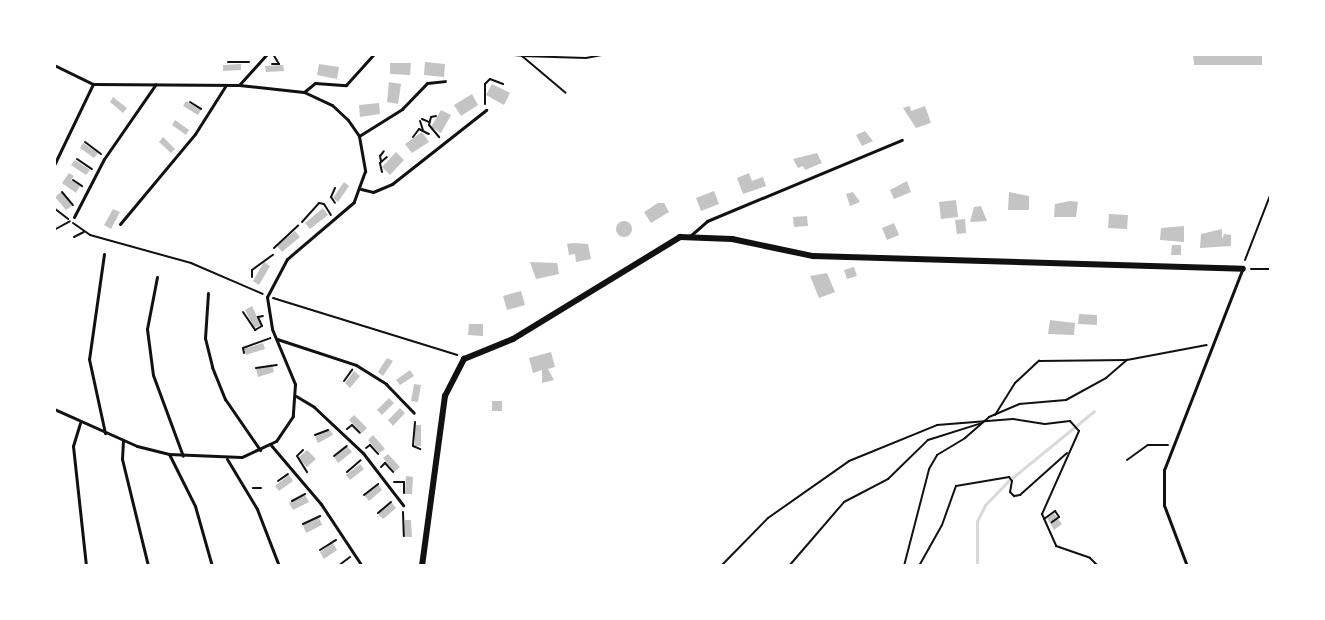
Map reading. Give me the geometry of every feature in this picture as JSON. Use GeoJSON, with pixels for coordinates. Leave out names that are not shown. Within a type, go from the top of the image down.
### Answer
{"type":"FeatureCollection","features":[{"type":"Feature","properties":{"kind":"street"},"geometry":{"type":"LineString","coordinates":[[422,566],[446,396],[465,360],[513,339],[664,245],[690,236],[732,239],[813,256],[1243,269]]}},
{"type":"Feature","properties":{"kind":"lane"},"geometry":{"type":"LineString","coordinates":[[238,85],[267,54]]}},
{"type":"Feature","properties":{"kind":"lane"},"geometry":{"type":"LineString","coordinates":[[304,93],[315,83],[346,85],[374,54]]}},
{"type":"Feature","properties":{"kind":"lane"},"geometry":{"type":"LineString","coordinates":[[54,64],[93,84],[238,85],[304,93],[332,105],[359,136],[365,171],[354,202],[287,259],[267,297],[268,315],[295,384],[293,416],[270,444],[260,450],[226,459],[169,454],[105,433],[54,409]]}},
{"type":"Feature","properties":{"kind":"lane"},"geometry":{"type":"LineString","coordinates":[[359,136],[402,109],[427,83],[445,81]]}},
{"type":"Feature","properties":{"kind":"lane"},"geometry":{"type":"LineString","coordinates":[[54,165],[93,84]]}},
{"type":"Feature","properties":{"kind":"lane"},"geometry":{"type":"LineString","coordinates":[[74,217],[86,190],[106,157],[156,84]]}},
{"type":"Feature","properties":{"kind":"lane"},"geometry":{"type":"LineString","coordinates":[[120,224],[209,114],[226,85]]}},
{"type":"Feature","properties":{"kind":"lane"},"geometry":{"type":"LineString","coordinates":[[360,189],[381,190],[486,110]]}},
{"type":"Feature","properties":{"kind":"lane"},"geometry":{"type":"LineString","coordinates":[[690,236],[707,221],[902,140]]}},
{"type":"Feature","properties":{"kind":"lane"},"geometry":{"type":"LineString","coordinates":[[104,254],[89,359],[105,433]]}},
{"type":"Feature","properties":{"kind":"lane"},"geometry":{"type":"LineString","coordinates":[[1186,566],[1162,489],[1171,445],[1243,269]]}},
{"type":"Feature","properties":{"kind":"lane"},"geometry":{"type":"LineString","coordinates":[[157,277],[147,329],[153,375],[183,456]]}},
{"type":"Feature","properties":{"kind":"lane"},"geometry":{"type":"LineString","coordinates":[[208,293],[205,338],[212,367],[225,399],[260,450]]}},
{"type":"Feature","properties":{"kind":"lane"},"geometry":{"type":"LineString","coordinates":[[276,338],[356,365],[386,384],[414,413]]}},
{"type":"Feature","properties":{"kind":"lane"},"geometry":{"type":"LineString","coordinates":[[295,396],[336,426],[362,452],[402,503]]}},
{"type":"Feature","properties":{"kind":"lane"},"geometry":{"type":"LineString","coordinates":[[80,422],[73,446],[86,566]]}},
{"type":"Feature","properties":{"kind":"lane"},"geometry":{"type":"LineString","coordinates":[[123,440],[122,459],[148,566]]}},
{"type":"Feature","properties":{"kind":"lane"},"geometry":{"type":"LineString","coordinates":[[270,444],[327,513],[362,566]]}},
{"type":"Feature","properties":{"kind":"lane"},"geometry":{"type":"LineString","coordinates":[[169,454],[195,506],[212,566]]}},
{"type":"Feature","properties":{"kind":"lane"},"geometry":{"type":"LineString","coordinates":[[226,459],[257,509],[279,566]]}},
{"type":"Feature","properties":{"kind":"path"},"geometry":{"type":"LineString","coordinates":[[272,64],[279,64],[273,54]]}},
{"type":"Feature","properties":{"kind":"path"},"geometry":{"type":"LineString","coordinates":[[501,54],[586,58],[606,54]]}},
{"type":"Feature","properties":{"kind":"path"},"geometry":{"type":"LineString","coordinates":[[522,56],[566,93]]}},
{"type":"Feature","properties":{"kind":"path"},"geometry":{"type":"LineString","coordinates":[[228,62],[258,63]]}},
{"type":"Feature","properties":{"kind":"path"},"geometry":{"type":"LineString","coordinates":[[54,79],[54,87]]}},
{"type":"Feature","properties":{"kind":"path"},"geometry":{"type":"LineString","coordinates":[[486,110],[485,84],[490,79],[503,84]]}},
{"type":"Feature","properties":{"kind":"path"},"geometry":{"type":"LineString","coordinates":[[190,102],[209,114]]}},
{"type":"Feature","properties":{"kind":"path"},"geometry":{"type":"LineString","coordinates":[[429,122],[436,116]]}},
{"type":"Feature","properties":{"kind":"path"},"geometry":{"type":"LineString","coordinates":[[423,130],[421,120],[429,122],[444,140]]}},
{"type":"Feature","properties":{"kind":"path"},"geometry":{"type":"LineString","coordinates":[[412,136],[415,131],[423,130],[429,134]]}},
{"type":"Feature","properties":{"kind":"path"},"geometry":{"type":"LineString","coordinates":[[85,142],[106,157]]}},
{"type":"Feature","properties":{"kind":"path"},"geometry":{"type":"LineString","coordinates":[[382,172],[380,156],[384,151]]}},
{"type":"Feature","properties":{"kind":"path"},"geometry":{"type":"LineString","coordinates":[[381,161],[387,157]]}},
{"type":"Feature","properties":{"kind":"path"},"geometry":{"type":"LineString","coordinates":[[77,159],[97,172]]}},
{"type":"Feature","properties":{"kind":"path"},"geometry":{"type":"LineString","coordinates":[[73,180],[86,190]]}},
{"type":"Feature","properties":{"kind":"path"},"geometry":{"type":"LineString","coordinates":[[335,188],[331,197],[335,203]]}},
{"type":"Feature","properties":{"kind":"path"},"geometry":{"type":"LineString","coordinates":[[62,192],[77,210]]}},
{"type":"Feature","properties":{"kind":"path"},"geometry":{"type":"LineString","coordinates":[[1271,193],[1243,269],[1271,269]]}},
{"type":"Feature","properties":{"kind":"path"},"geometry":{"type":"LineString","coordinates":[[302,222],[322,203],[334,219]]}},
{"type":"Feature","properties":{"kind":"path"},"geometry":{"type":"LineString","coordinates":[[54,208],[84,232],[190,263],[267,297],[436,346],[465,360]]}},
{"type":"Feature","properties":{"kind":"path"},"geometry":{"type":"LineString","coordinates":[[54,230],[70,221]]}},
{"type":"Feature","properties":{"kind":"path"},"geometry":{"type":"LineString","coordinates":[[274,248],[298,226]]}},
{"type":"Feature","properties":{"kind":"path"},"geometry":{"type":"LineString","coordinates":[[74,237],[84,232]]}},
{"type":"Feature","properties":{"kind":"path"},"geometry":{"type":"LineString","coordinates":[[128,254],[131,247]]}},
{"type":"Feature","properties":{"kind":"path"},"geometry":{"type":"LineString","coordinates":[[252,277],[252,270],[273,255]]}},
{"type":"Feature","properties":{"kind":"path"},"geometry":{"type":"LineString","coordinates":[[243,312],[255,330],[262,326],[258,317],[268,315]]}},
{"type":"Feature","properties":{"kind":"path"},"geometry":{"type":"LineString","coordinates":[[244,353],[243,348],[276,338]]}},
{"type":"Feature","properties":{"kind":"path"},"geometry":{"type":"LineString","coordinates":[[54,345],[55,351]]}},
{"type":"Feature","properties":{"kind":"path"},"geometry":{"type":"LineString","coordinates":[[995,415],[1005,396],[1039,361],[1127,360],[1212,345]]}},
{"type":"Feature","properties":{"kind":"path"},"geometry":{"type":"LineString","coordinates":[[904,566],[932,462],[995,415],[1019,404],[1066,400],[1106,378],[1127,360]]}},
{"type":"Feature","properties":{"kind":"path"},"geometry":{"type":"LineString","coordinates":[[256,368],[278,365]]}},
{"type":"Feature","properties":{"kind":"path"},"geometry":{"type":"LineString","coordinates":[[344,381],[356,365]]}},
{"type":"Feature","properties":{"kind":"path"},"geometry":{"type":"LineString","coordinates":[[721,566],[768,518],[849,461],[886,449],[929,428],[1013,418],[1045,424],[1072,423],[1079,431],[1066,453],[1043,506],[1044,519],[1056,546],[1090,558],[1098,566]]}},
{"type":"Feature","properties":{"kind":"path"},"geometry":{"type":"LineString","coordinates":[[415,422],[413,446],[420,449]]}},
{"type":"Feature","properties":{"kind":"path"},"geometry":{"type":"LineString","coordinates":[[789,566],[844,501],[888,479],[928,440],[984,422]]}},
{"type":"Feature","properties":{"kind":"path"},"geometry":{"type":"LineString","coordinates":[[343,434],[352,425],[360,433]]}},
{"type":"Feature","properties":{"kind":"path"},"geometry":{"type":"LineString","coordinates":[[315,435],[336,426]]}},
{"type":"Feature","properties":{"kind":"path"},"geometry":{"type":"LineString","coordinates":[[334,456],[352,442]]}},
{"type":"Feature","properties":{"kind":"path"},"geometry":{"type":"LineString","coordinates":[[362,452],[370,445],[378,454]]}},
{"type":"Feature","properties":{"kind":"path"},"geometry":{"type":"LineString","coordinates":[[1127,460],[1148,445],[1171,445]]}},
{"type":"Feature","properties":{"kind":"path"},"geometry":{"type":"LineString","coordinates":[[303,450],[297,456],[307,472]]}},
{"type":"Feature","properties":{"kind":"path"},"geometry":{"type":"LineString","coordinates":[[919,566],[942,525],[956,486],[1009,477],[1012,481],[1010,492],[1014,496],[1020,495],[1066,453]]}},
{"type":"Feature","properties":{"kind":"path"},"geometry":{"type":"LineString","coordinates":[[347,472],[366,457]]}},
{"type":"Feature","properties":{"kind":"path"},"geometry":{"type":"LineString","coordinates":[[376,471],[385,463],[393,472]]}},
{"type":"Feature","properties":{"kind":"path"},"geometry":{"type":"LineString","coordinates":[[278,481],[293,471]]}},
{"type":"Feature","properties":{"kind":"path"},"geometry":{"type":"LineString","coordinates":[[364,495],[385,482],[404,482],[404,493]]}},
{"type":"Feature","properties":{"kind":"path"},"geometry":{"type":"LineString","coordinates":[[292,501],[310,491]]}},
{"type":"Feature","properties":{"kind":"path"},"geometry":{"type":"LineString","coordinates":[[378,513],[392,501],[395,504],[402,503],[404,536]]}},
{"type":"Feature","properties":{"kind":"path"},"geometry":{"type":"LineString","coordinates":[[1044,519],[1055,511],[1059,517],[1052,522]]}},
{"type":"Feature","properties":{"kind":"path"},"geometry":{"type":"LineString","coordinates":[[303,524],[327,513]]}},
{"type":"Feature","properties":{"kind":"path"},"geometry":{"type":"LineString","coordinates":[[321,550],[343,536]]}},
{"type":"Feature","properties":{"kind":"path"},"geometry":{"type":"LineString","coordinates":[[338,566],[354,555]]}},
{"type":"Feature","properties":{"kind":"building"},"geometry":{"type":"Polygon","coordinates":[[[1193,54],[1262,54],[1262,65],[1194,65],[1193,54]]]}},
{"type":"Feature","properties":{"kind":"building"},"geometry":{"type":"Polygon","coordinates":[[[425,62],[445,64],[444,77],[424,75],[425,62]]]}},
{"type":"Feature","properties":{"kind":"building"},"geometry":{"type":"Polygon","coordinates":[[[390,63],[411,63],[410,75],[390,74],[390,63]]]}},
{"type":"Feature","properties":{"kind":"building"},"geometry":{"type":"Polygon","coordinates":[[[241,64],[241,70],[223,71],[223,65],[241,64]]]}},
{"type":"Feature","properties":{"kind":"building"},"geometry":{"type":"Polygon","coordinates":[[[319,64],[339,67],[337,79],[317,75],[319,64]]]}},
{"type":"Feature","properties":{"kind":"building"},"geometry":{"type":"Polygon","coordinates":[[[283,65],[284,71],[266,72],[265,66],[283,65]]]}},
{"type":"Feature","properties":{"kind":"building"},"geometry":{"type":"Polygon","coordinates":[[[389,82],[401,84],[398,104],[387,102],[389,82]]]}},
{"type":"Feature","properties":{"kind":"building"},"geometry":{"type":"Polygon","coordinates":[[[492,84],[510,93],[504,105],[486,95],[492,84]]]}},
{"type":"Feature","properties":{"kind":"building"},"geometry":{"type":"Polygon","coordinates":[[[472,94],[478,105],[461,116],[454,105],[472,94]]]}},
{"type":"Feature","properties":{"kind":"building"},"geometry":{"type":"Polygon","coordinates":[[[113,97],[127,108],[123,113],[110,102],[113,97]]]}},
{"type":"Feature","properties":{"kind":"building"},"geometry":{"type":"Polygon","coordinates":[[[186,101],[201,110],[198,115],[183,106],[186,101]]]}},
{"type":"Feature","properties":{"kind":"building"},"geometry":{"type":"Polygon","coordinates":[[[379,103],[380,114],[360,117],[359,105],[379,103]]]}},
{"type":"Feature","properties":{"kind":"building"},"geometry":{"type":"Polygon","coordinates":[[[910,106],[911,111],[925,106],[931,123],[916,128],[903,108],[910,106]]]}},
{"type":"Feature","properties":{"kind":"building"},"geometry":{"type":"Polygon","coordinates":[[[441,110],[451,115],[441,133],[431,127],[441,110]]]}},
{"type":"Feature","properties":{"kind":"building"},"geometry":{"type":"Polygon","coordinates":[[[175,120],[189,130],[186,135],[172,125],[175,120]]]}},
{"type":"Feature","properties":{"kind":"building"},"geometry":{"type":"Polygon","coordinates":[[[865,131],[873,141],[862,146],[856,135],[865,131]]]}},
{"type":"Feature","properties":{"kind":"building"},"geometry":{"type":"Polygon","coordinates":[[[422,132],[429,142],[412,153],[405,144],[422,132]]]}},
{"type":"Feature","properties":{"kind":"building"},"geometry":{"type":"Polygon","coordinates":[[[163,137],[175,149],[171,153],[159,142],[163,137]]]}},
{"type":"Feature","properties":{"kind":"building"},"geometry":{"type":"Polygon","coordinates":[[[83,143],[98,153],[94,158],[80,148],[83,143]]]}},
{"type":"Feature","properties":{"kind":"building"},"geometry":{"type":"Polygon","coordinates":[[[396,152],[404,160],[390,175],[382,167],[396,152]]]}},
{"type":"Feature","properties":{"kind":"building"},"geometry":{"type":"Polygon","coordinates":[[[817,153],[822,163],[805,170],[803,166],[798,168],[793,159],[817,153]]]}},
{"type":"Feature","properties":{"kind":"building"},"geometry":{"type":"Polygon","coordinates":[[[75,160],[90,170],[86,175],[71,165],[75,160]]]}},
{"type":"Feature","properties":{"kind":"building"},"geometry":{"type":"Polygon","coordinates":[[[69,173],[74,176],[71,180],[80,186],[76,193],[62,183],[69,173]]]}},
{"type":"Feature","properties":{"kind":"building"},"geometry":{"type":"Polygon","coordinates":[[[749,173],[752,181],[763,177],[766,186],[743,194],[737,178],[749,173]]]}},
{"type":"Feature","properties":{"kind":"building"},"geometry":{"type":"Polygon","coordinates":[[[907,181],[911,192],[894,199],[890,190],[907,181]]]}},
{"type":"Feature","properties":{"kind":"building"},"geometry":{"type":"Polygon","coordinates":[[[344,182],[349,186],[338,202],[333,198],[344,182]]]}},
{"type":"Feature","properties":{"kind":"building"},"geometry":{"type":"Polygon","coordinates":[[[714,191],[719,204],[701,211],[696,198],[714,191]]]}},
{"type":"Feature","properties":{"kind":"building"},"geometry":{"type":"Polygon","coordinates":[[[61,192],[72,206],[66,210],[55,197],[61,192]]]}},
{"type":"Feature","properties":{"kind":"building"},"geometry":{"type":"Polygon","coordinates":[[[853,192],[860,202],[850,206],[846,194],[853,192]]]}},
{"type":"Feature","properties":{"kind":"building"},"geometry":{"type":"Polygon","coordinates":[[[1009,192],[1029,196],[1029,210],[1008,210],[1009,192]]]}},
{"type":"Feature","properties":{"kind":"building"},"geometry":{"type":"Polygon","coordinates":[[[956,200],[958,217],[941,219],[939,202],[956,200]]]}},
{"type":"Feature","properties":{"kind":"building"},"geometry":{"type":"Polygon","coordinates":[[[1078,202],[1076,217],[1054,217],[1055,204],[1078,202]]]}},
{"type":"Feature","properties":{"kind":"building"},"geometry":{"type":"Polygon","coordinates":[[[658,203],[664,203],[669,212],[651,223],[644,212],[658,203]]]}},
{"type":"Feature","properties":{"kind":"building"},"geometry":{"type":"Polygon","coordinates":[[[981,206],[987,221],[970,222],[974,207],[981,206]]]}},
{"type":"Feature","properties":{"kind":"building"},"geometry":{"type":"Polygon","coordinates":[[[323,208],[328,215],[310,229],[305,223],[323,208]]]}},
{"type":"Feature","properties":{"kind":"building"},"geometry":{"type":"Polygon","coordinates":[[[113,209],[120,212],[111,229],[104,225],[113,209]]]}},
{"type":"Feature","properties":{"kind":"building"},"geometry":{"type":"Polygon","coordinates":[[[1109,214],[1128,215],[1127,229],[1108,228],[1109,214]]]}},
{"type":"Feature","properties":{"kind":"building"},"geometry":{"type":"Polygon","coordinates":[[[807,216],[808,226],[794,227],[793,217],[807,216]]]}},
{"type":"Feature","properties":{"kind":"building"},"geometry":{"type":"Polygon","coordinates":[[[965,219],[966,233],[957,234],[955,220],[965,219]]]}},
{"type":"Feature","properties":{"kind":"building"},"geometry":{"type":"Polygon","coordinates":[[[621,221],[627,221],[632,229],[630,235],[621,237],[616,232],[616,226],[621,221]]]}},
{"type":"Feature","properties":{"kind":"building"},"geometry":{"type":"Polygon","coordinates":[[[894,223],[899,235],[887,240],[882,228],[894,223]]]}},
{"type":"Feature","properties":{"kind":"building"},"geometry":{"type":"Polygon","coordinates":[[[1184,226],[1184,242],[1160,240],[1161,228],[1184,226]]]}},
{"type":"Feature","properties":{"kind":"building"},"geometry":{"type":"Polygon","coordinates":[[[1222,229],[1222,239],[1224,234],[1231,235],[1231,246],[1200,248],[1201,234],[1222,229]]]}},
{"type":"Feature","properties":{"kind":"building"},"geometry":{"type":"Polygon","coordinates":[[[295,231],[300,237],[282,252],[277,246],[295,231]]]}},
{"type":"Feature","properties":{"kind":"building"},"geometry":{"type":"Polygon","coordinates":[[[567,244],[588,244],[591,259],[576,262],[575,254],[569,255],[567,244]]]}},
{"type":"Feature","properties":{"kind":"building"},"geometry":{"type":"Polygon","coordinates":[[[1172,245],[1181,245],[1181,255],[1171,255],[1172,245]]]}},
{"type":"Feature","properties":{"kind":"building"},"geometry":{"type":"Polygon","coordinates":[[[264,262],[270,266],[259,285],[253,281],[264,262]]]}},
{"type":"Feature","properties":{"kind":"building"},"geometry":{"type":"Polygon","coordinates":[[[530,262],[557,263],[559,274],[536,279],[530,262]]]}},
{"type":"Feature","properties":{"kind":"building"},"geometry":{"type":"Polygon","coordinates":[[[854,267],[857,276],[847,279],[844,270],[854,267]]]}},
{"type":"Feature","properties":{"kind":"building"},"geometry":{"type":"Polygon","coordinates":[[[827,273],[835,292],[819,298],[810,276],[827,273]]]}},
{"type":"Feature","properties":{"kind":"building"},"geometry":{"type":"Polygon","coordinates":[[[521,291],[525,305],[507,310],[503,296],[521,291]]]}},
{"type":"Feature","properties":{"kind":"building"},"geometry":{"type":"Polygon","coordinates":[[[252,306],[261,325],[254,328],[245,310],[252,306]]]}},
{"type":"Feature","properties":{"kind":"building"},"geometry":{"type":"Polygon","coordinates":[[[1079,314],[1097,315],[1097,325],[1078,324],[1079,314]]]}},
{"type":"Feature","properties":{"kind":"building"},"geometry":{"type":"Polygon","coordinates":[[[1050,320],[1075,323],[1074,335],[1048,334],[1050,320]]]}},
{"type":"Feature","properties":{"kind":"building"},"geometry":{"type":"Polygon","coordinates":[[[469,324],[483,324],[483,336],[468,335],[469,324]]]}},
{"type":"Feature","properties":{"kind":"building"},"geometry":{"type":"Polygon","coordinates":[[[263,343],[265,349],[246,355],[244,349],[263,343]]]}},
{"type":"Feature","properties":{"kind":"building"},"geometry":{"type":"Polygon","coordinates":[[[551,352],[555,367],[548,369],[554,380],[542,383],[542,370],[533,373],[529,358],[551,352]]]}},
{"type":"Feature","properties":{"kind":"building"},"geometry":{"type":"Polygon","coordinates":[[[387,358],[393,361],[383,376],[378,372],[387,358]]]}},
{"type":"Feature","properties":{"kind":"building"},"geometry":{"type":"Polygon","coordinates":[[[272,364],[274,372],[258,377],[256,369],[272,364]]]}},
{"type":"Feature","properties":{"kind":"building"},"geometry":{"type":"Polygon","coordinates":[[[410,370],[414,376],[400,385],[396,380],[410,370]]]}},
{"type":"Feature","properties":{"kind":"building"},"geometry":{"type":"Polygon","coordinates":[[[354,371],[360,376],[350,388],[345,383],[354,371]]]}},
{"type":"Feature","properties":{"kind":"building"},"geometry":{"type":"Polygon","coordinates":[[[414,384],[421,385],[418,402],[411,401],[414,384]]]}},
{"type":"Feature","properties":{"kind":"building"},"geometry":{"type":"Polygon","coordinates":[[[389,398],[394,403],[382,415],[377,410],[389,398]]]}},
{"type":"Feature","properties":{"kind":"building"},"geometry":{"type":"Polygon","coordinates":[[[492,401],[502,401],[502,411],[492,411],[492,401]]]}},
{"type":"Feature","properties":{"kind":"building"},"geometry":{"type":"Polygon","coordinates":[[[400,408],[405,413],[393,426],[388,420],[400,408]]]}},
{"type":"Feature","properties":{"kind":"building"},"geometry":{"type":"Polygon","coordinates":[[[354,415],[367,428],[362,433],[349,420],[354,415]]]}},
{"type":"Feature","properties":{"kind":"building"},"geometry":{"type":"Polygon","coordinates":[[[415,425],[421,425],[421,446],[415,446],[415,425]]]}},
{"type":"Feature","properties":{"kind":"building"},"geometry":{"type":"Polygon","coordinates":[[[330,429],[333,435],[318,443],[315,437],[330,429]]]}},
{"type":"Feature","properties":{"kind":"building"},"geometry":{"type":"Polygon","coordinates":[[[373,435],[385,449],[379,453],[368,440],[373,435]]]}},
{"type":"Feature","properties":{"kind":"building"},"geometry":{"type":"Polygon","coordinates":[[[347,446],[352,452],[338,463],[334,457],[347,446]]]}},
{"type":"Feature","properties":{"kind":"building"},"geometry":{"type":"Polygon","coordinates":[[[307,450],[316,459],[307,467],[298,458],[307,450]]]}},
{"type":"Feature","properties":{"kind":"building"},"geometry":{"type":"Polygon","coordinates":[[[388,454],[400,467],[394,472],[383,458],[388,454]]]}},
{"type":"Feature","properties":{"kind":"building"},"geometry":{"type":"Polygon","coordinates":[[[360,464],[364,469],[350,480],[346,475],[360,464]]]}},
{"type":"Feature","properties":{"kind":"building"},"geometry":{"type":"Polygon","coordinates":[[[289,475],[293,481],[279,491],[275,486],[289,475]]]}},
{"type":"Feature","properties":{"kind":"building"},"geometry":{"type":"Polygon","coordinates":[[[406,476],[413,477],[412,494],[405,494],[406,476]]]}},
{"type":"Feature","properties":{"kind":"building"},"geometry":{"type":"Polygon","coordinates":[[[378,484],[382,490],[369,501],[364,495],[378,484]]]}},
{"type":"Feature","properties":{"kind":"building"},"geometry":{"type":"Polygon","coordinates":[[[305,495],[309,502],[293,510],[289,503],[305,495]]]}},
{"type":"Feature","properties":{"kind":"building"},"geometry":{"type":"Polygon","coordinates":[[[392,503],[396,508],[383,519],[378,514],[392,503]]]}},
{"type":"Feature","properties":{"kind":"building"},"geometry":{"type":"Polygon","coordinates":[[[1054,513],[1062,524],[1054,530],[1047,518],[1054,513]]]}},
{"type":"Feature","properties":{"kind":"building"},"geometry":{"type":"Polygon","coordinates":[[[319,518],[322,525],[306,533],[303,525],[319,518]]]}},
{"type":"Feature","properties":{"kind":"building"},"geometry":{"type":"Polygon","coordinates":[[[405,520],[411,520],[412,537],[404,537],[405,520]]]}},
{"type":"Feature","properties":{"kind":"building"},"geometry":{"type":"Polygon","coordinates":[[[333,543],[337,550],[324,559],[320,552],[333,543]]]}},
{"type":"Feature","properties":{"kind":"waterway"},"geometry":{"type":"LineString","coordinates":[[977,566],[977,521],[985,505],[1007,482],[1094,411]]}}]}
